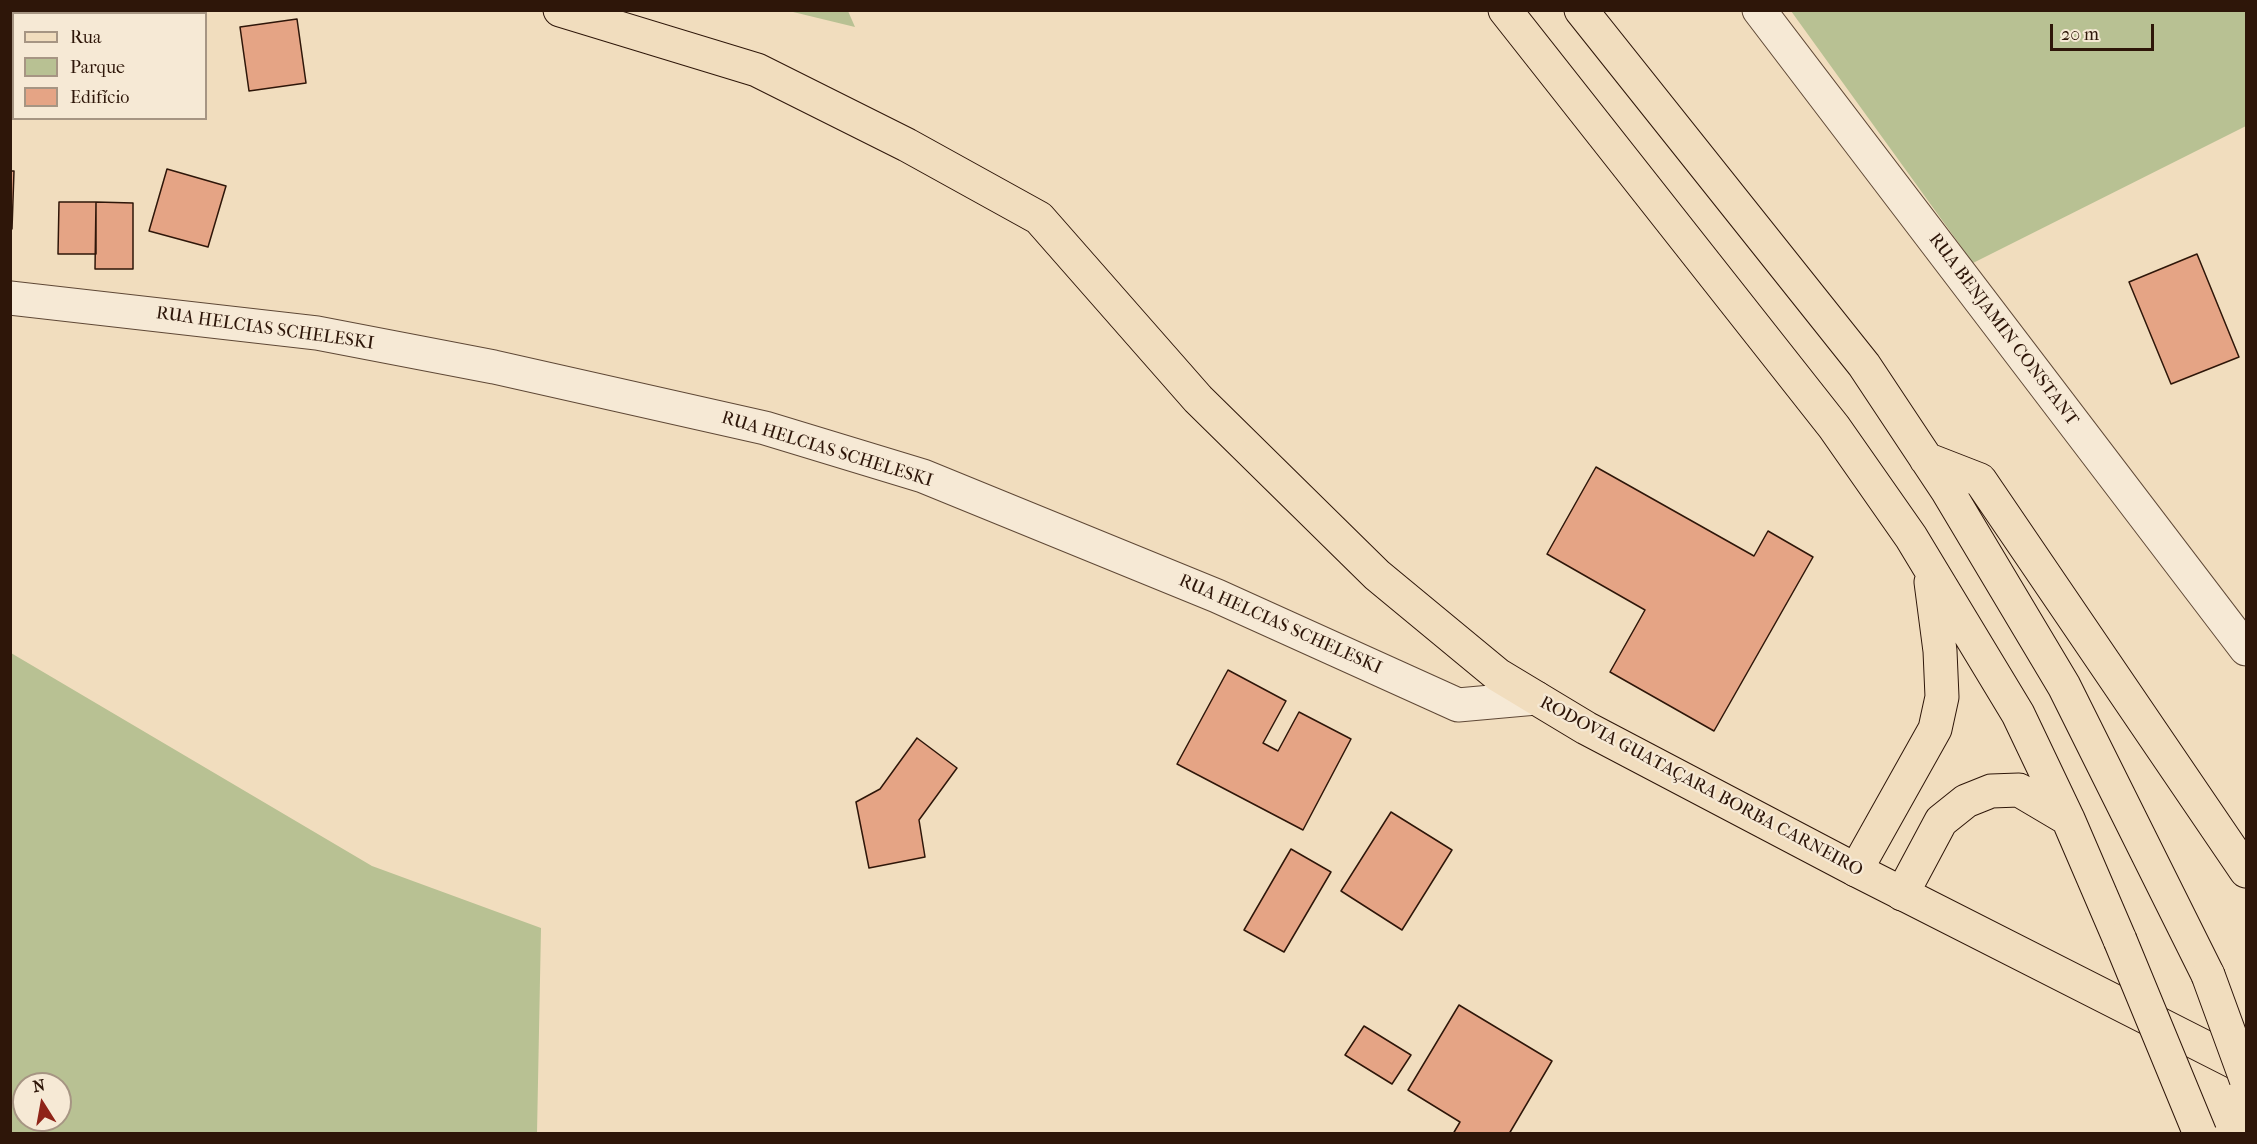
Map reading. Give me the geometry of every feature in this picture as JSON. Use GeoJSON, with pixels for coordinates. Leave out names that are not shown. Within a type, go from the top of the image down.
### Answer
{"type":"FeatureCollection","features":[{"type":"Feature","properties":{"kind":"main road","name":"RODOVIA GUATAÇARA BORBA CARNEIRO"},"geometry":{"type":"LineString","coordinates":[[560,10],[757,70],[907,145],[1039,218],[1198,399],[1377,575],[1498,675],[1586,728],[1856,870],[2247,1068]]}},
{"type":"Feature","properties":{"kind":"main road"},"geometry":{"type":"LineString","coordinates":[[1505,10],[1834,427],[1929,568],[2018,714],[2068,819],[2200,1134]]}},
{"type":"Feature","properties":{"kind":"main road"},"geometry":{"type":"LineString","coordinates":[[1581,10],[1864,365],[1926,459],[2064,686],[2208,975],[2247,1079]]}},
{"type":"Feature","properties":{"kind":"main road"},"geometry":{"type":"LineString","coordinates":[[1926,459],[1980,480],[2247,871]]}},
{"type":"Feature","properties":{"kind":"main road"},"geometry":{"type":"LineString","coordinates":[[1856,870],[1935,729],[1942,696],[1940,651],[1929,568]]}},
{"type":"Feature","properties":{"kind":"main road"},"geometry":{"type":"LineString","coordinates":[[1902,894],[1941,821],[1966,801],[1991,791],[2019,790],[2068,819]]}},
{"type":"Feature","properties":{"kind":"street","name":"RUA BENJAMIN CONSTANT"},"geometry":{"type":"LineString","coordinates":[[1759,10],[2247,649]]}},
{"type":"Feature","properties":{"kind":"street","name":"RUA HELCIAS SCHELESKI"},"geometry":{"type":"LineString","coordinates":[[10,298],[317,333],[494,367],[765,428],[933,481],[1217,596],[1458,705],[1536,698]]}},
{"type":"Feature","properties":{"kind":"green space"},"geometry":{"type":"Polygon","coordinates":[[[789,11],[848,11],[855,27],[789,11]]]}},
{"type":"Feature","properties":{"kind":"green space"},"geometry":{"type":"Polygon","coordinates":[[[1791,11],[2246,11],[2246,126],[1973,263],[1791,11]]]}},
{"type":"Feature","properties":{"kind":"green space"},"geometry":{"type":"Polygon","coordinates":[[[11,653],[372,866],[541,928],[537,1133],[11,1133],[11,653]]]}},
{"type":"Feature","properties":{"kind":"building"},"geometry":{"type":"Polygon","coordinates":[[[297,19],[306,83],[249,91],[240,27],[297,19]]]}},
{"type":"Feature","properties":{"kind":"building"},"geometry":{"type":"Polygon","coordinates":[[[167,169],[226,186],[208,247],[149,231],[167,169]]]}},
{"type":"Feature","properties":{"kind":"building"},"geometry":{"type":"Polygon","coordinates":[[[10,171],[14,171],[12,229],[10,229],[10,171]]]}},
{"type":"Feature","properties":{"kind":"building"},"geometry":{"type":"Polygon","coordinates":[[[59,202],[96,202],[96,254],[58,254],[59,202]]]}},
{"type":"Feature","properties":{"kind":"building"},"geometry":{"type":"Polygon","coordinates":[[[96,202],[133,203],[133,269],[95,269],[96,202]]]}},
{"type":"Feature","properties":{"kind":"building"},"geometry":{"type":"Polygon","coordinates":[[[2197,254],[2239,357],[2171,384],[2129,282],[2197,254]]]}},
{"type":"Feature","properties":{"kind":"building"},"geometry":{"type":"Polygon","coordinates":[[[1596,467],[1754,556],[1768,531],[1813,557],[1714,731],[1610,672],[1645,610],[1547,554],[1596,467]]]}},
{"type":"Feature","properties":{"kind":"building"},"geometry":{"type":"Polygon","coordinates":[[[1228,670],[1286,701],[1263,743],[1278,751],[1299,712],[1351,739],[1303,830],[1177,764],[1228,670]]]}},
{"type":"Feature","properties":{"kind":"building"},"geometry":{"type":"Polygon","coordinates":[[[917,738],[957,768],[919,820],[925,857],[869,868],[856,802],[880,789],[917,738]]]}},
{"type":"Feature","properties":{"kind":"building"},"geometry":{"type":"Polygon","coordinates":[[[1391,812],[1452,850],[1402,930],[1341,891],[1391,812]]]}},
{"type":"Feature","properties":{"kind":"building"},"geometry":{"type":"Polygon","coordinates":[[[1291,849],[1331,872],[1284,952],[1244,930],[1291,849]]]}},
{"type":"Feature","properties":{"kind":"building"},"geometry":{"type":"Polygon","coordinates":[[[1459,1005],[1552,1061],[1509,1134],[1453,1134],[1460,1122],[1408,1090],[1459,1005]]]}},
{"type":"Feature","properties":{"kind":"building"},"geometry":{"type":"Polygon","coordinates":[[[1364,1026],[1411,1055],[1392,1084],[1345,1055],[1364,1026]]]}}]}
